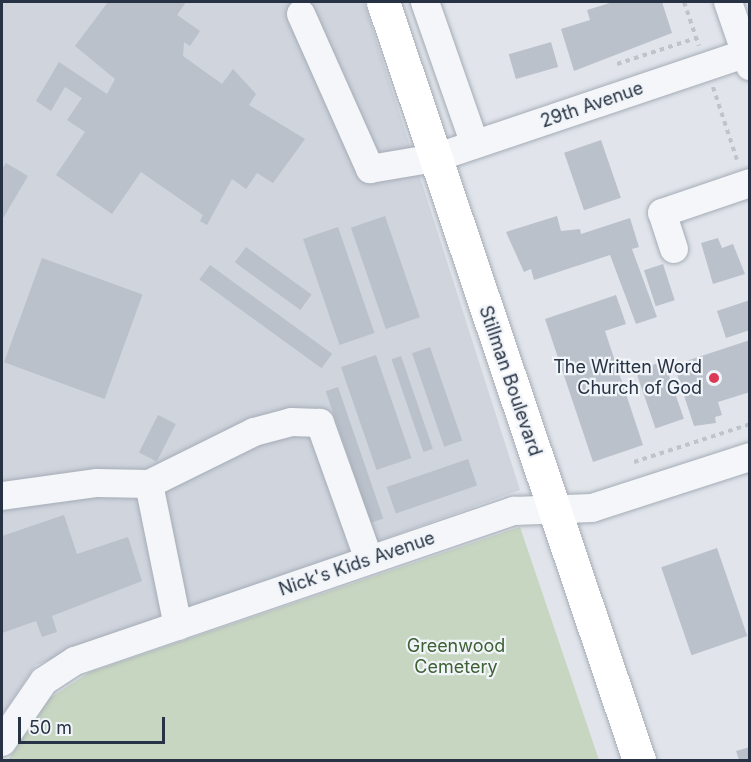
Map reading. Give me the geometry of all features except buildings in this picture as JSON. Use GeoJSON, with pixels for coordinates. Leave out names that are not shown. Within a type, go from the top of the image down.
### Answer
{"type":"FeatureCollection","features":[{"type":"Feature","properties":{"kind":"main road","name":"Stillman Boulevard"},"geometry":{"type":"LineString","coordinates":[[383,2],[639,760]]}},
{"type":"Feature","properties":{"kind":"street"},"geometry":{"type":"LineString","coordinates":[[424,2],[475,145]]}},
{"type":"Feature","properties":{"kind":"street"},"geometry":{"type":"LineString","coordinates":[[728,2],[748,57]]}},
{"type":"Feature","properties":{"kind":"street","name":"29th Avenue"},"geometry":{"type":"LineString","coordinates":[[302,14],[370,169],[435,158],[748,57]]}},
{"type":"Feature","properties":{"kind":"street"},"geometry":{"type":"LineString","coordinates":[[674,249],[662,213],[747,184]]}},
{"type":"Feature","properties":{"kind":"street"},"geometry":{"type":"LineString","coordinates":[[2,496],[97,483],[149,484],[254,432],[291,422],[320,423],[369,560]]}},
{"type":"Feature","properties":{"kind":"street","name":"Nick's Kids Avenue"},"geometry":{"type":"LineString","coordinates":[[2,742],[44,681],[75,662],[514,511],[592,508],[750,457]]}},
{"type":"Feature","properties":{"kind":"street"},"geometry":{"type":"LineString","coordinates":[[149,484],[178,626]]}},
{"type":"Feature","properties":{"kind":"path"},"geometry":{"type":"LineString","coordinates":[[617,64],[696,38],[684,2]]}},
{"type":"Feature","properties":{"kind":"path"},"geometry":{"type":"LineString","coordinates":[[711,81],[747,184]]}},
{"type":"Feature","properties":{"kind":"path"},"geometry":{"type":"LineString","coordinates":[[634,462],[750,424]]}},
{"type":"Feature","properties":{"kind":"shaded area"},"geometry":{"type":"Polygon","coordinates":[[[2,2],[364,2],[520,490],[36,665],[2,715],[2,2]]]}},
{"type":"Feature","properties":{"kind":"green space","name":"Greenwood Cemetery"},"geometry":{"type":"Polygon","coordinates":[[[520,527],[599,760],[8,760],[50,698],[90,672],[520,527]]]}},
{"type":"Feature","properties":{"kind":"place","name":"The Written Word Church of God"},"geometry":{"type":"Point","coordinates":[714,378]}}]}
